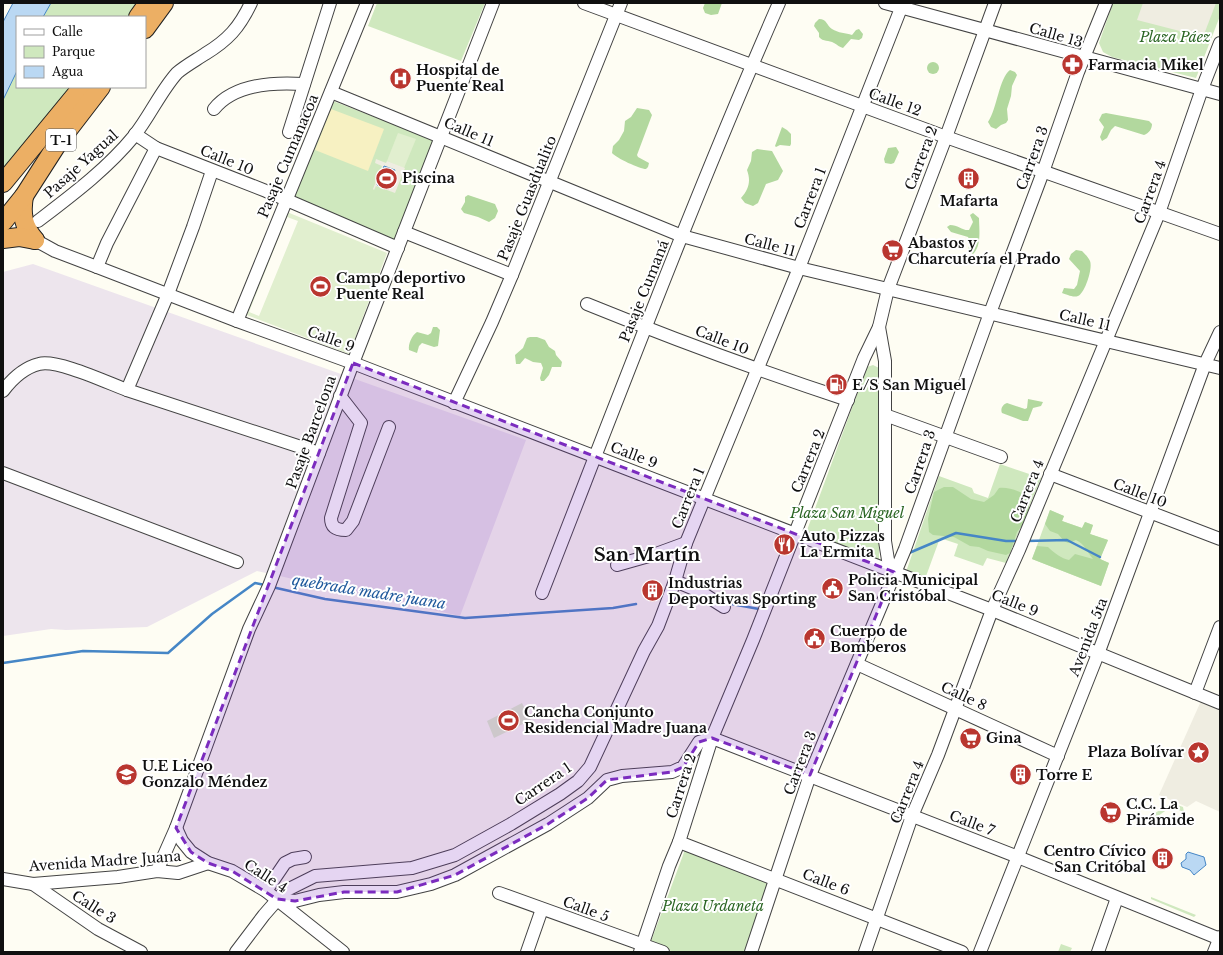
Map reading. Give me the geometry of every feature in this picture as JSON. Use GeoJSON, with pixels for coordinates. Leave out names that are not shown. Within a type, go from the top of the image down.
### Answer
{"type":"FeatureCollection","features":[{"type":"Feature","properties":{"kind":"highway"},"geometry":{"type":"LineString","coordinates":[[139,16],[148,3]]}},
{"type":"Feature","properties":{"kind":"highway"},"geometry":{"type":"LineString","coordinates":[[146,28],[164,3]]}},
{"type":"Feature","properties":{"kind":"highway","name":"T-1"},"geometry":{"type":"LineString","coordinates":[[3,183],[81,88]]}},
{"type":"Feature","properties":{"kind":"highway","name":"T-1"},"geometry":{"type":"LineString","coordinates":[[3,222],[24,196],[58,143],[100,88]]}},
{"type":"Feature","properties":{"kind":"highway"},"geometry":{"type":"LineString","coordinates":[[3,183],[14,188],[24,196],[22,210],[24,220],[29,233],[36,240]]}},
{"type":"Feature","properties":{"kind":"highway"},"geometry":{"type":"LineString","coordinates":[[3,239],[19,237],[36,240]]}},
{"type":"Feature","properties":{"kind":"street","name":"Pasaje Yagual"},"geometry":{"type":"LineString","coordinates":[[38,221],[73,194],[109,162],[135,134],[178,73],[229,36],[238,27],[251,3]]}},
{"type":"Feature","properties":{"kind":"street"},"geometry":{"type":"LineString","coordinates":[[289,132],[330,3]]}},
{"type":"Feature","properties":{"kind":"street","name":"Pasaje Cumanacoa"},"geometry":{"type":"LineString","coordinates":[[237,321],[332,92],[367,3]]}},
{"type":"Feature","properties":{"kind":"street","name":"Pasaje Barcelona"},"geometry":{"type":"LineString","coordinates":[[157,871],[176,828],[249,629],[269,586],[340,396],[493,3]]}},
{"type":"Feature","properties":{"kind":"street","name":"Calle 12"},"geometry":{"type":"LineString","coordinates":[[584,3],[946,137],[1220,234]]}},
{"type":"Feature","properties":{"kind":"street","name":"Pasaje Guasdualito"},"geometry":{"type":"LineString","coordinates":[[454,403],[512,275],[621,3]]}},
{"type":"Feature","properties":{"kind":"street","name":"Pasaje Cumaná"},"geometry":{"type":"LineString","coordinates":[[542,593],[644,327],[779,3]]}},
{"type":"Feature","properties":{"kind":"street","name":"Calle 13"},"geometry":{"type":"LineString","coordinates":[[885,3],[902,5],[1084,58],[1220,94]]}},
{"type":"Feature","properties":{"kind":"street","name":"Carrera 2"},"geometry":{"type":"LineString","coordinates":[[641,948],[712,738],[753,640],[864,358],[879,327],[888,289],[995,3]]}},
{"type":"Feature","properties":{"kind":"street","name":"Carrera 3"},"geometry":{"type":"LineString","coordinates":[[750,952],[810,775],[894,572],[905,549],[990,313],[1084,58],[1106,3]]}},
{"type":"Feature","properties":{"kind":"street","name":"Carrera 1"},"geometry":{"type":"LineString","coordinates":[[236,952],[264,915],[285,891],[315,876],[412,868],[455,855],[511,824],[560,794],[578,781],[590,767],[644,651],[658,626],[675,581],[686,543],[799,268],[902,5]]}},
{"type":"Feature","properties":{"kind":"street","name":"Carrera 4"},"geometry":{"type":"LineString","coordinates":[[865,952],[912,816],[938,755],[992,610],[1038,505],[1159,213],[1220,42]]}},
{"type":"Feature","properties":{"kind":"street"},"geometry":{"type":"LineString","coordinates":[[214,109],[220,102],[230,96],[260,86],[304,84]]}},
{"type":"Feature","properties":{"kind":"street","name":"Calle 11"},"geometry":{"type":"LineString","coordinates":[[332,92],[682,236],[799,268],[1220,368]]}},
{"type":"Feature","properties":{"kind":"street","name":"Calle 10"},"geometry":{"type":"LineString","coordinates":[[135,134],[156,148],[286,200],[398,248]]}},
{"type":"Feature","properties":{"kind":"street"},"geometry":{"type":"LineString","coordinates":[[96,268],[107,243],[156,148]]}},
{"type":"Feature","properties":{"kind":"street"},"geometry":{"type":"LineString","coordinates":[[128,390],[168,294],[212,171]]}},
{"type":"Feature","properties":{"kind":"street"},"geometry":{"type":"LineString","coordinates":[[404,232],[512,275]]}},
{"type":"Feature","properties":{"kind":"street","name":"Calle 9"},"geometry":{"type":"LineString","coordinates":[[36,240],[55,251],[96,268],[353,363],[595,456],[992,610],[1220,703]]}},
{"type":"Feature","properties":{"kind":"street","name":"Calle 10"},"geometry":{"type":"LineString","coordinates":[[587,304],[758,370],[848,400]]}},
{"type":"Feature","properties":{"kind":"street"},"geometry":{"type":"LineString","coordinates":[[879,327],[885,360],[885,541],[888,560],[894,572]]}},
{"type":"Feature","properties":{"kind":"street","name":"Avenida 5ta"},"geometry":{"type":"LineString","coordinates":[[980,952],[1098,654],[1205,364],[1220,332]]}},
{"type":"Feature","properties":{"kind":"street"},"geometry":{"type":"LineString","coordinates":[[864,358],[877,354],[885,360]]}},
{"type":"Feature","properties":{"kind":"street"},"geometry":{"type":"LineString","coordinates":[[3,391],[10,382],[26,368],[41,363],[70,369],[128,390],[319,453]]}},
{"type":"Feature","properties":{"kind":"street"},"geometry":{"type":"LineString","coordinates":[[340,396],[361,423],[331,518],[333,527],[338,530],[346,530],[353,521],[389,427]]}},
{"type":"Feature","properties":{"kind":"street"},"geometry":{"type":"LineString","coordinates":[[885,416],[1001,457]]}},
{"type":"Feature","properties":{"kind":"street"},"geometry":{"type":"LineString","coordinates":[[3,472],[237,562]]}},
{"type":"Feature","properties":{"kind":"street","name":"Calle 10"},"geometry":{"type":"LineString","coordinates":[[1050,474],[1220,539]]}},
{"type":"Feature","properties":{"kind":"street"},"geometry":{"type":"LineString","coordinates":[[617,565],[656,554],[686,543]]}},
{"type":"Feature","properties":{"kind":"street"},"geometry":{"type":"LineString","coordinates":[[675,581],[699,591],[724,607]]}},
{"type":"Feature","properties":{"kind":"street"},"geometry":{"type":"LineString","coordinates":[[1194,693],[1220,627]]}},
{"type":"Feature","properties":{"kind":"street","name":"Calle 8"},"geometry":{"type":"LineString","coordinates":[[857,664],[1058,756]]}},
{"type":"Feature","properties":{"kind":"street"},"geometry":{"type":"LineString","coordinates":[[277,899],[295,901],[319,895],[344,892],[397,892],[437,882],[461,872],[548,824],[588,798],[607,780],[622,776],[672,772],[683,767],[698,742],[712,738]]}},
{"type":"Feature","properties":{"kind":"street","name":"Calle 7"},"geometry":{"type":"LineString","coordinates":[[712,738],[1018,857],[1220,939]]}},
{"type":"Feature","properties":{"kind":"street","name":"Calle 4"},"geometry":{"type":"LineString","coordinates":[[176,828],[182,841],[192,852],[208,863],[232,871],[266,891],[343,952]]}},
{"type":"Feature","properties":{"kind":"street","name":"Calle 6"},"geometry":{"type":"LineString","coordinates":[[678,842],[962,952]]}},
{"type":"Feature","properties":{"kind":"street"},"geometry":{"type":"LineString","coordinates":[[266,891],[285,863],[293,859],[305,857]]}},
{"type":"Feature","properties":{"kind":"street","name":"Avenida Madre Juana"},"geometry":{"type":"LineString","coordinates":[[3,879],[33,884],[118,877],[157,871],[178,872],[208,863]]}},
{"type":"Feature","properties":{"kind":"street","name":"Calle 3"},"geometry":{"type":"LineString","coordinates":[[33,884],[98,929],[142,952]]}},
{"type":"Feature","properties":{"kind":"street","name":"Calle 5"},"geometry":{"type":"LineString","coordinates":[[500,893],[641,948],[663,952]]}},
{"type":"Feature","properties":{"kind":"street"},"geometry":{"type":"LineString","coordinates":[[1098,952],[1117,898]]}},
{"type":"Feature","properties":{"kind":"street"},"geometry":{"type":"LineString","coordinates":[[527,952],[542,909]]}},
{"type":"Feature","properties":{"kind":"street"},"geometry":{"type":"LineString","coordinates":[[1214,952],[1220,939]]}},
{"type":"Feature","properties":{"kind":"highlighted area"},"geometry":{"type":"Polygon","coordinates":[[[353,363],[894,572],[810,775],[712,738],[699,742],[683,767],[672,772],[607,780],[588,798],[548,824],[455,875],[397,892],[344,892],[295,901],[277,899],[232,871],[208,863],[191,852],[176,828],[353,363]]]}},
{"type":"Feature","properties":{"kind":"shaded area"},"geometry":{"type":"Polygon","coordinates":[[[1143,3],[1216,3],[1203,37],[1137,20],[1143,3]]]}},
{"type":"Feature","properties":{"kind":"shaded area"},"geometry":{"type":"Polygon","coordinates":[[[376,159],[386,163],[387,161],[405,168],[395,193],[376,186],[374,190],[373,189],[382,166],[375,163],[376,159]]]}},
{"type":"Feature","properties":{"kind":"shaded area"},"geometry":{"type":"Polygon","coordinates":[[[33,264],[526,440],[460,616],[257,571],[147,627],[66,630],[51,629],[3,636],[3,272],[33,264]]]}},
{"type":"Feature","properties":{"kind":"shaded area","name":"Plaza Bolívar"},"geometry":{"type":"Polygon","coordinates":[[[1201,701],[1220,708],[1220,812],[1196,801],[1187,807],[1159,795],[1201,701]]]}},
{"type":"Feature","properties":{"kind":"green space"},"geometry":{"type":"Polygon","coordinates":[[[51,3],[148,3],[139,16],[44,16],[51,3]]]}},
{"type":"Feature","properties":{"kind":"green space"},"geometry":{"type":"Polygon","coordinates":[[[377,3],[485,3],[461,61],[368,26],[377,3]]]}},
{"type":"Feature","properties":{"kind":"green space"},"geometry":{"type":"Polygon","coordinates":[[[705,3],[722,3],[718,14],[711,15],[705,13],[703,8],[705,3]]]}},
{"type":"Feature","properties":{"kind":"green space","name":"Plaza Páez"},"geometry":{"type":"Polygon","coordinates":[[[1113,3],[1220,3],[1220,16],[1196,78],[1112,57],[1103,52],[1099,43],[1113,3]]]}},
{"type":"Feature","properties":{"kind":"green space"},"geometry":{"type":"Polygon","coordinates":[[[819,19],[824,20],[832,29],[839,32],[852,35],[859,29],[863,34],[862,38],[859,40],[851,39],[843,48],[832,42],[822,40],[814,26],[819,19]]]}},
{"type":"Feature","properties":{"kind":"green space"},"geometry":{"type":"Polygon","coordinates":[[[931,62],[935,62],[939,68],[935,74],[931,74],[927,70],[927,66],[931,62]]]}},
{"type":"Feature","properties":{"kind":"green space"},"geometry":{"type":"Polygon","coordinates":[[[1010,70],[1015,72],[1017,75],[1012,86],[1007,109],[1008,120],[996,129],[991,127],[988,122],[994,110],[1003,80],[1010,70]]]}},
{"type":"Feature","properties":{"kind":"green space"},"geometry":{"type":"Polygon","coordinates":[[[16,73],[16,88],[81,88],[3,183],[3,100],[16,73]]]}},
{"type":"Feature","properties":{"kind":"green space"},"geometry":{"type":"Polygon","coordinates":[[[333,101],[434,140],[394,240],[292,197],[333,101]]]}},
{"type":"Feature","properties":{"kind":"green space"},"geometry":{"type":"Polygon","coordinates":[[[637,108],[649,110],[652,115],[637,155],[649,163],[646,169],[628,163],[612,153],[613,146],[619,140],[624,131],[625,121],[631,117],[637,108]]]}},
{"type":"Feature","properties":{"kind":"green space"},"geometry":{"type":"Polygon","coordinates":[[[1106,113],[1149,121],[1152,124],[1151,128],[1149,132],[1144,135],[1115,126],[1107,138],[1102,141],[1100,137],[1104,127],[1099,120],[1102,114],[1106,113]]]}},
{"type":"Feature","properties":{"kind":"green space"},"geometry":{"type":"Polygon","coordinates":[[[782,127],[791,134],[791,144],[790,146],[780,145],[776,147],[775,146],[782,127]]]}},
{"type":"Feature","properties":{"kind":"green space"},"geometry":{"type":"Polygon","coordinates":[[[398,133],[416,139],[404,168],[387,161],[398,133]]]}},
{"type":"Feature","properties":{"kind":"green space"},"geometry":{"type":"Polygon","coordinates":[[[896,147],[899,152],[894,163],[885,163],[884,159],[888,148],[896,147]]]}},
{"type":"Feature","properties":{"kind":"green space"},"geometry":{"type":"Polygon","coordinates":[[[757,149],[772,151],[783,171],[778,180],[766,184],[758,203],[753,206],[745,203],[741,198],[748,185],[749,178],[747,170],[751,161],[752,152],[757,149]]]}},
{"type":"Feature","properties":{"kind":"green space"},"geometry":{"type":"Polygon","coordinates":[[[468,195],[495,204],[498,211],[495,218],[489,222],[464,213],[461,209],[465,202],[465,197],[468,195]]]}},
{"type":"Feature","properties":{"kind":"green space","name":"Campo deportivo Puente Real"},"geometry":{"type":"Polygon","coordinates":[[[287,212],[387,253],[349,354],[244,314],[287,212]],[[287,217],[249,312],[259,316],[298,221],[287,217]]]}},
{"type":"Feature","properties":{"kind":"green space"},"geometry":{"type":"Polygon","coordinates":[[[973,213],[979,218],[979,242],[976,251],[973,254],[968,251],[970,241],[968,237],[951,232],[947,227],[953,225],[969,230],[973,222],[970,215],[973,213]]]}},
{"type":"Feature","properties":{"kind":"green space"},"geometry":{"type":"Polygon","coordinates":[[[1076,250],[1082,251],[1091,264],[1086,285],[1081,294],[1074,297],[1062,293],[1064,288],[1074,289],[1077,285],[1080,271],[1069,259],[1071,254],[1076,250]]]}},
{"type":"Feature","properties":{"kind":"green space"},"geometry":{"type":"Polygon","coordinates":[[[433,327],[437,327],[440,330],[438,346],[434,347],[422,343],[419,346],[417,353],[409,350],[410,342],[415,333],[417,332],[428,335],[431,333],[433,327]]]}},
{"type":"Feature","properties":{"kind":"green space"},"geometry":{"type":"Polygon","coordinates":[[[537,337],[545,340],[562,362],[561,367],[552,367],[549,375],[544,381],[541,381],[540,378],[543,368],[541,363],[533,362],[525,358],[520,364],[516,364],[515,355],[523,348],[527,338],[537,337]]]}},
{"type":"Feature","properties":{"kind":"green space","name":"Plaza San Miguel"},"geometry":{"type":"Polygon","coordinates":[[[873,365],[879,368],[879,560],[806,533],[867,367],[873,365]]]}},
{"type":"Feature","properties":{"kind":"green space"},"geometry":{"type":"Polygon","coordinates":[[[1028,399],[1043,402],[1041,406],[1033,408],[1028,421],[1023,421],[1002,413],[1002,407],[1007,403],[1025,409],[1027,408],[1028,399]]]}},
{"type":"Feature","properties":{"kind":"green space"},"geometry":{"type":"Polygon","coordinates":[[[1000,464],[1041,478],[1006,563],[987,558],[983,566],[954,556],[958,544],[940,538],[925,579],[906,572],[939,476],[972,488],[974,493],[988,498],[1000,464]]]}},
{"type":"Feature","properties":{"kind":"green space"},"geometry":{"type":"Polygon","coordinates":[[[944,487],[953,487],[971,499],[984,502],[994,495],[999,488],[1014,490],[1028,497],[1029,509],[1025,522],[1017,532],[1010,553],[1006,555],[988,551],[979,547],[970,546],[954,537],[933,535],[929,532],[928,519],[934,492],[944,487]]]}},
{"type":"Feature","properties":{"kind":"green space"},"geometry":{"type":"Polygon","coordinates":[[[1050,510],[1064,516],[1062,521],[1082,528],[1085,522],[1093,525],[1090,534],[1108,540],[1100,559],[1109,563],[1101,586],[1032,559],[1050,510]]]}},
{"type":"Feature","properties":{"kind":"green space"},"geometry":{"type":"Polygon","coordinates":[[[1050,510],[1064,516],[1062,521],[1082,528],[1085,522],[1093,525],[1090,534],[1108,540],[1100,559],[1109,563],[1101,586],[1032,559],[1037,546],[1048,547],[1061,557],[1069,560],[1075,554],[1093,559],[1084,546],[1076,540],[1068,543],[1058,534],[1050,531],[1045,524],[1050,510]]]}},
{"type":"Feature","properties":{"kind":"green space","name":"Cancha Conjunto Residencial Madre Juana"},"geometry":{"type":"Polygon","coordinates":[[[522,703],[531,720],[494,738],[487,721],[522,703]]]}},
{"type":"Feature","properties":{"kind":"green space"},"geometry":{"type":"Polygon","coordinates":[[[1172,803],[1183,807],[1184,812],[1171,807],[1155,818],[1155,813],[1172,803]]]}},
{"type":"Feature","properties":{"kind":"green space","name":"Plaza Urdaneta"},"geometry":{"type":"Polygon","coordinates":[[[686,847],[773,880],[747,952],[674,952],[650,944],[686,847]]]}},
{"type":"Feature","properties":{"kind":"green space"},"geometry":{"type":"Polygon","coordinates":[[[1151,897],[1196,915],[1194,917],[1151,899],[1151,897]]]}},
{"type":"Feature","properties":{"kind":"green space"},"geometry":{"type":"Polygon","coordinates":[[[1061,944],[1072,948],[1070,952],[1058,952],[1061,944]]]}},
{"type":"Feature","properties":{"kind":"sand"},"geometry":{"type":"Polygon","coordinates":[[[331,109],[384,129],[368,171],[315,150],[331,109]]]}},
{"type":"Feature","properties":{"kind":"water"},"geometry":{"type":"Polygon","coordinates":[[[13,3],[51,3],[44,16],[16,16],[16,73],[3,100],[3,22],[13,3]]]}},
{"type":"Feature","properties":{"kind":"water","name":"Piscina"},"geometry":{"type":"Polygon","coordinates":[[[384,166],[395,170],[387,189],[377,185],[384,166]]]}},
{"type":"Feature","properties":{"kind":"water"},"geometry":{"type":"Polygon","coordinates":[[[1188,852],[1204,857],[1206,865],[1194,875],[1190,870],[1182,867],[1181,863],[1186,859],[1186,854],[1188,852]]]}},
{"type":"Feature","properties":{"kind":"waterway","name":"quebrada madre juana"},"geometry":{"type":"LineString","coordinates":[[909,553],[956,533],[1006,541],[1019,541]]}},
{"type":"Feature","properties":{"kind":"waterway","name":"quebrada madre juana"},"geometry":{"type":"LineString","coordinates":[[1026,541],[1067,540],[1100,557]]}},
{"type":"Feature","properties":{"kind":"waterway","name":"quebrada madre juana"},"geometry":{"type":"LineString","coordinates":[[3,663],[83,651],[168,653],[212,614],[255,583],[265,585]]}},
{"type":"Feature","properties":{"kind":"waterway","name":"quebrada madre juana"},"geometry":{"type":"LineString","coordinates":[[272,587],[325,599],[465,618],[613,608],[636,604]]}},
{"type":"Feature","properties":{"kind":"waterway","name":"quebrada madre juana"},"geometry":{"type":"LineString","coordinates":[[726,603],[759,609]]}},
{"type":"Feature","properties":{"kind":"place","name":"Farmacia Mikel"},"geometry":{"type":"Point","coordinates":[1073,65]}},
{"type":"Feature","properties":{"kind":"place","name":"Hospital de Puente Real"},"geometry":{"type":"Point","coordinates":[400,78]}},
{"type":"Feature","properties":{"kind":"place","name":"Piscina"},"geometry":{"type":"Point","coordinates":[386,178]}},
{"type":"Feature","properties":{"kind":"place","name":"Mafarta"},"geometry":{"type":"Point","coordinates":[969,179]}},
{"type":"Feature","properties":{"kind":"place","name":"Abastos y Charcutería el Prado"},"geometry":{"type":"Point","coordinates":[893,251]}},
{"type":"Feature","properties":{"kind":"place","name":"Campo deportivo Puente Real"},"geometry":{"type":"Point","coordinates":[320,286]}},
{"type":"Feature","properties":{"kind":"place","name":"E/S San Miguel"},"geometry":{"type":"Point","coordinates":[837,385]}},
{"type":"Feature","properties":{"kind":"place","name":"Auto Pizzas La Ermita"},"geometry":{"type":"Point","coordinates":[785,544]}},
{"type":"Feature","properties":{"kind":"place","name":"Policia Municipal San Cristóbal"},"geometry":{"type":"Point","coordinates":[833,588]}},
{"type":"Feature","properties":{"kind":"place","name":"Industrias Deportivas Sporting"},"geometry":{"type":"Point","coordinates":[653,591]}},
{"type":"Feature","properties":{"kind":"place","name":"Cuerpo de Bomberos"},"geometry":{"type":"Point","coordinates":[814,639]}},
{"type":"Feature","properties":{"kind":"place","name":"Cancha Conjunto Residencial Madre Juana"},"geometry":{"type":"Point","coordinates":[509,720]}},
{"type":"Feature","properties":{"kind":"place","name":"Gina"},"geometry":{"type":"Point","coordinates":[971,738]}},
{"type":"Feature","properties":{"kind":"place","name":"Plaza Bolívar"},"geometry":{"type":"Point","coordinates":[1199,752]}},
{"type":"Feature","properties":{"kind":"place","name":"U.E Liceo Gonzalo Méndez"},"geometry":{"type":"Point","coordinates":[126,774]}},
{"type":"Feature","properties":{"kind":"place","name":"Torre E"},"geometry":{"type":"Point","coordinates":[1020,775]}},
{"type":"Feature","properties":{"kind":"place","name":"C.C. La Pirámide"},"geometry":{"type":"Point","coordinates":[1111,812]}},
{"type":"Feature","properties":{"kind":"place","name":"Centro Cívico San Critóbal"},"geometry":{"type":"Point","coordinates":[1162,859]}},
{"type":"Feature","properties":{"kind":"district","name":"San Martín"},"geometry":{"type":"Point","coordinates":[647,555]}}]}
